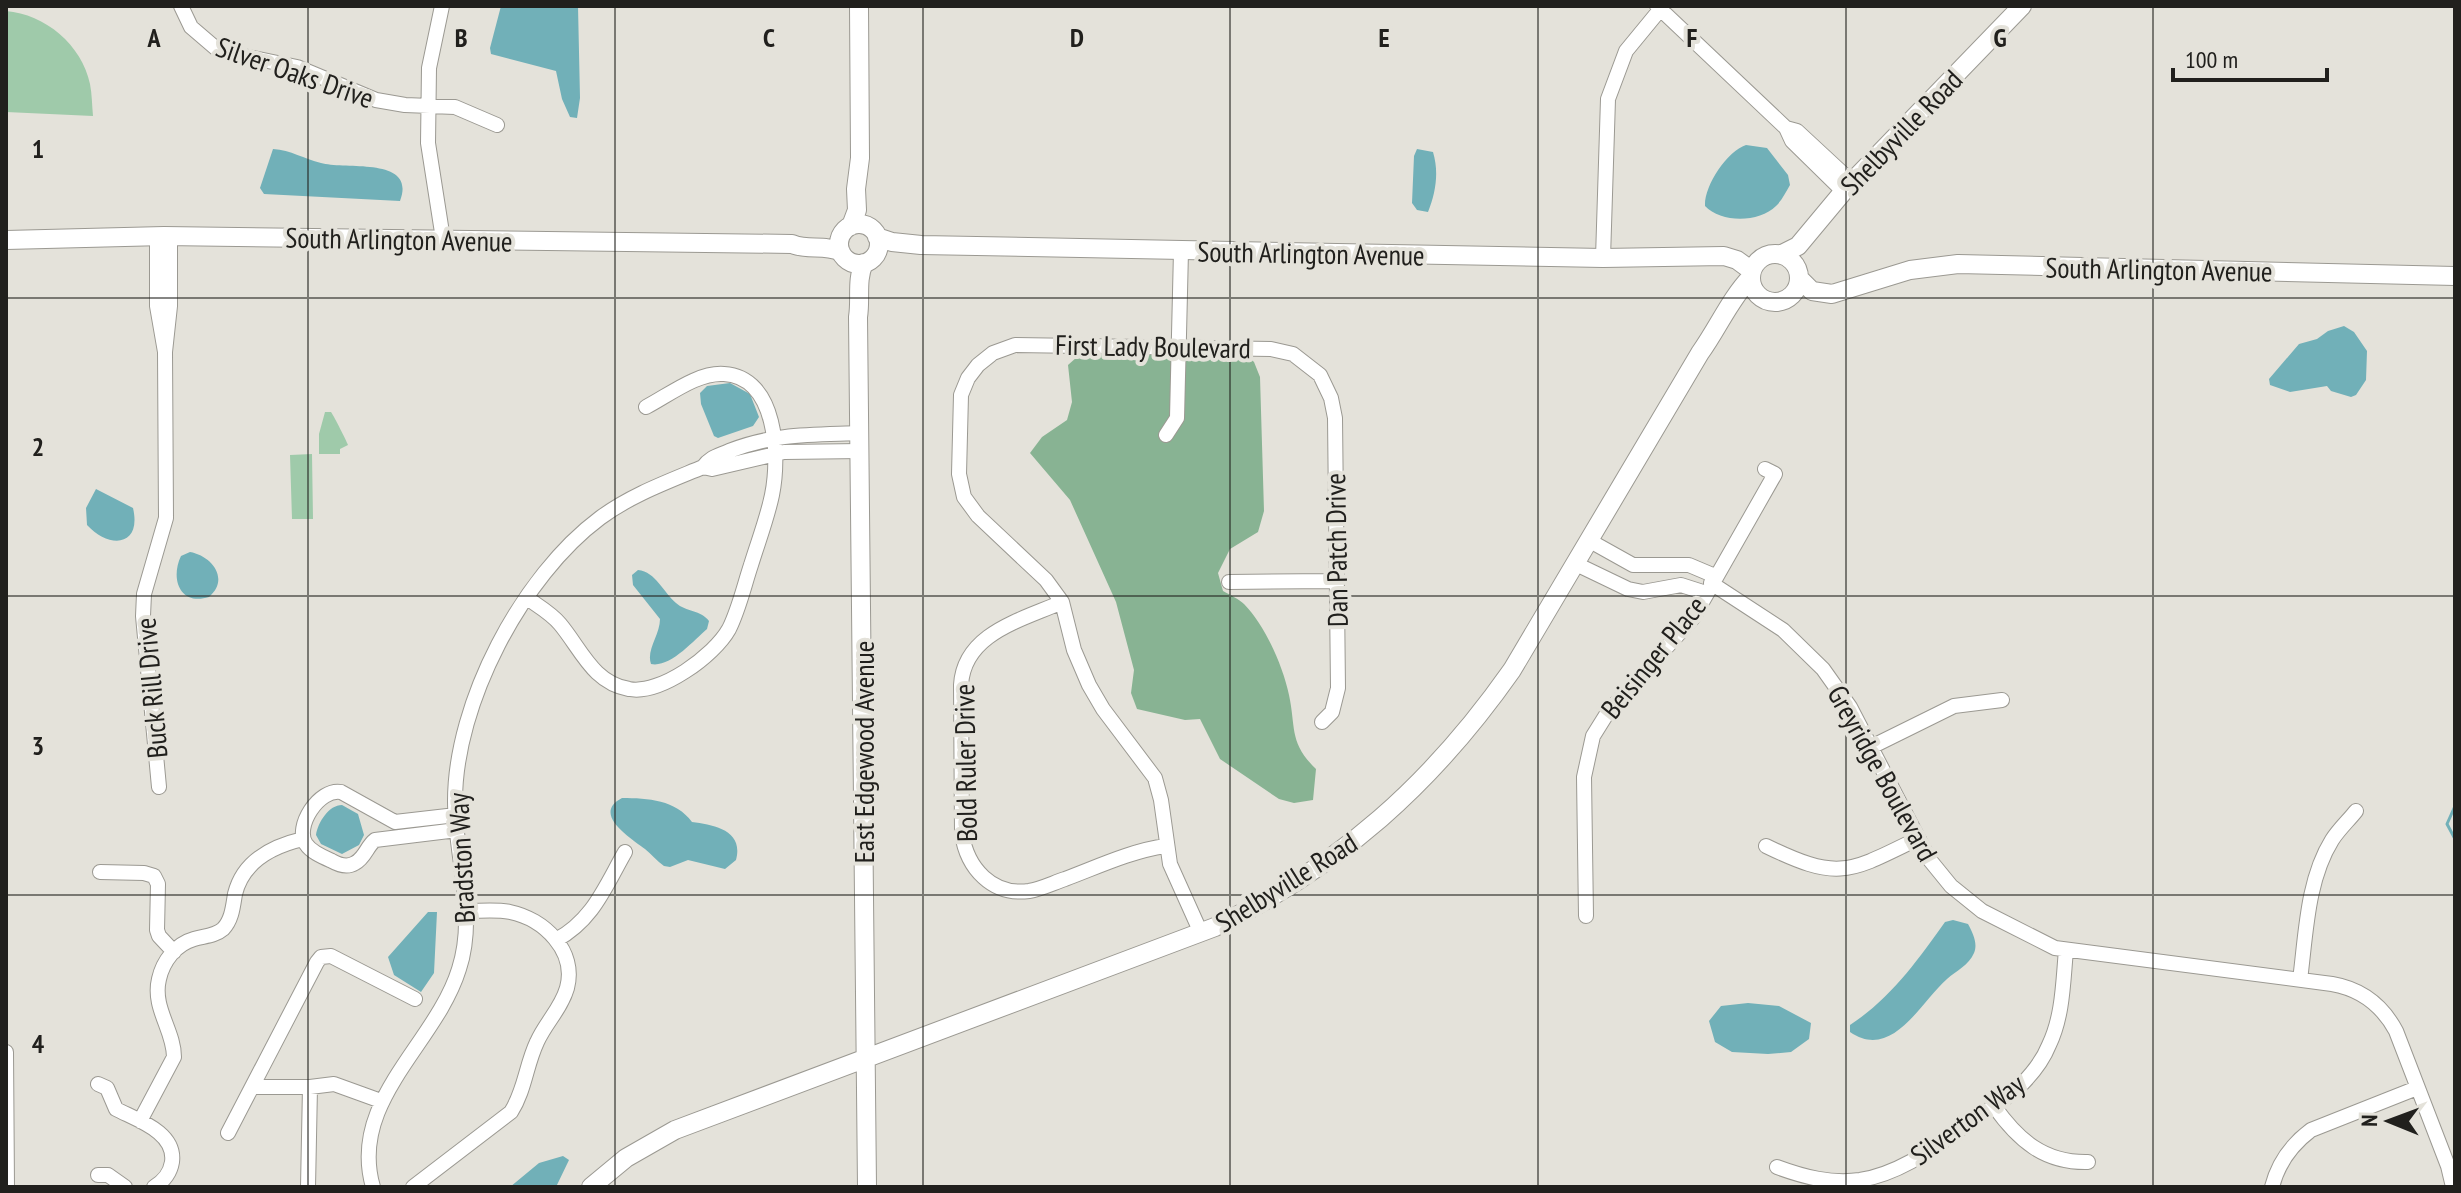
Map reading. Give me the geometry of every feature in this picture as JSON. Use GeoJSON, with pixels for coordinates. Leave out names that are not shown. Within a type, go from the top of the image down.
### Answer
{"type":"FeatureCollection","features":[{"type":"Feature","properties":{"kind":"main road"},"geometry":{"type":"LineString","coordinates":[[858,317],[840,242],[856,214],[859,178],[859,6]]}},
{"type":"Feature","properties":{"kind":"main road","name":"Shelbyville Road"},"geometry":{"type":"LineString","coordinates":[[1816,227],[1848,187],[2022,6]]}},
{"type":"Feature","properties":{"kind":"main road"},"geometry":{"type":"LineString","coordinates":[[858,317],[861,299],[859,278],[878,247],[859,178]]}},
{"type":"Feature","properties":{"kind":"main road"},"geometry":{"type":"LineString","coordinates":[[847,230],[861,225],[874,233]]}},
{"type":"Feature","properties":{"kind":"main road"},"geometry":{"type":"LineString","coordinates":[[1816,227],[1796,291],[1784,301],[1747,301],[1720,326],[1728,307],[1758,260],[1794,249],[1809,230],[1816,227]]}},
{"type":"Feature","properties":{"kind":"main road","name":"South Arlington Avenue"},"geometry":{"type":"LineString","coordinates":[[6,240],[164,236],[792,244],[847,230]]}},
{"type":"Feature","properties":{"kind":"main road","name":"South Arlington Avenue"},"geometry":{"type":"LineString","coordinates":[[874,233],[887,241],[921,245],[1603,258],[1701,255],[1732,257],[1751,274]]}},
{"type":"Feature","properties":{"kind":"main road","name":"South Arlington Avenue"},"geometry":{"type":"LineString","coordinates":[[792,244],[801,248],[828,247],[843,255]]}},
{"type":"Feature","properties":{"kind":"main road","name":"South Arlington Avenue"},"geometry":{"type":"LineString","coordinates":[[869,260],[921,245]]}},
{"type":"Feature","properties":{"kind":"main road","name":"South Arlington Avenue"},"geometry":{"type":"LineString","coordinates":[[1701,255],[1725,247],[1774,255]]}},
{"type":"Feature","properties":{"kind":"main road"},"geometry":{"type":"LineString","coordinates":[[843,255],[854,263],[869,260]]}},
{"type":"Feature","properties":{"kind":"main road"},"geometry":{"type":"LineString","coordinates":[[1774,255],[1793,261],[1799,275]]}},
{"type":"Feature","properties":{"kind":"main road","name":"South Arlington Avenue"},"geometry":{"type":"LineString","coordinates":[[1799,275],[1812,291],[1823,295],[1910,270],[1958,264],[2455,276]]}},
{"type":"Feature","properties":{"kind":"main road"},"geometry":{"type":"LineString","coordinates":[[1751,274],[1754,290],[1762,299]]}},
{"type":"Feature","properties":{"kind":"main road","name":"South Arlington Avenue"},"geometry":{"type":"LineString","coordinates":[[1784,301],[1833,302],[1853,295],[1866,285]]}},
{"type":"Feature","properties":{"kind":"main road","name":"East Edgewood Avenue"},"geometry":{"type":"LineString","coordinates":[[858,317],[867,1187]]}},
{"type":"Feature","properties":{"kind":"main road","name":"Shelbyville Road"},"geometry":{"type":"LineString","coordinates":[[591,1187],[626,1158],[675,1130],[1201,933],[1245,912],[1307,875],[1367,831],[1440,763],[1488,706],[1590,541],[1700,353],[1720,326]]}},
{"type":"Feature","properties":{"kind":"street","name":"Silver Oaks Drive"},"geometry":{"type":"LineString","coordinates":[[181,6],[191,27],[219,51],[297,67],[371,99],[464,110],[497,125]]}},
{"type":"Feature","properties":{"kind":"street"},"geometry":{"type":"LineString","coordinates":[[442,6],[430,62],[428,143],[443,239]]}},
{"type":"Feature","properties":{"kind":"street"},"geometry":{"type":"LineString","coordinates":[[1603,258],[1608,99],[1626,51],[1660,7],[1786,128],[1797,131],[1848,187]]}},
{"type":"Feature","properties":{"kind":"street","name":"Buck Rill Drive"},"geometry":{"type":"LineString","coordinates":[[159,787],[143,616],[144,594],[166,518],[165,352],[157,306],[164,236]]}},
{"type":"Feature","properties":{"kind":"street"},"geometry":{"type":"LineString","coordinates":[[1166,435],[1177,418],[1181,251]]}},
{"type":"Feature","properties":{"kind":"street","name":"First Lady Boulevard"},"geometry":{"type":"LineString","coordinates":[[1062,602],[1046,580],[978,516],[964,497],[959,474],[959,404],[968,378],[982,362],[1006,348],[1025,344],[1275,349],[1302,359],[1320,375]]}},
{"type":"Feature","properties":{"kind":"street"},"geometry":{"type":"LineString","coordinates":[[527,598],[560,623],[592,669],[606,681],[632,690],[648,690],[664,685],[710,651],[728,629],[772,497],[773,445],[765,401],[750,384],[735,376],[719,374],[706,377],[646,407]]}},
{"type":"Feature","properties":{"kind":"street","name":"Dan Patch Drive"},"geometry":{"type":"LineString","coordinates":[[1320,375],[1331,398],[1335,418],[1337,698],[1332,712],[1322,722]]}},
{"type":"Feature","properties":{"kind":"street","name":"Bradston Way"},"geometry":{"type":"LineString","coordinates":[[373,1187],[369,1138],[381,1101],[450,996],[463,958],[467,911],[456,822],[459,759],[474,705],[498,649],[527,598],[566,548],[598,519],[642,492],[703,467],[712,469],[773,445],[795,450],[861,442]]}},
{"type":"Feature","properties":{"kind":"street","name":"Beisinger Place"},"geometry":{"type":"LineString","coordinates":[[1586,916],[1584,777],[1593,736],[1608,712],[1693,618],[1775,474],[1765,469]]}},
{"type":"Feature","properties":{"kind":"street","name":"Greyridge Boulevard"},"geometry":{"type":"LineString","coordinates":[[1590,541],[1633,565],[1689,565],[1711,584],[1764,616],[1807,652],[1843,695],[1917,839],[1944,879],[1973,905],[2043,944],[2066,950],[2347,987],[2375,1003],[2394,1027],[2448,1166],[2453,1187]]}},
{"type":"Feature","properties":{"kind":"street","name":"Greyridge Boulevard"},"geometry":{"type":"LineString","coordinates":[[1576,564],[1628,589],[1643,592],[1681,585],[1711,584]]}},
{"type":"Feature","properties":{"kind":"street"},"geometry":{"type":"LineString","coordinates":[[1229,582],[1336,581]]}},
{"type":"Feature","properties":{"kind":"street"},"geometry":{"type":"LineString","coordinates":[[1062,602],[1074,650],[1089,685],[1103,709],[1155,778],[1170,864],[1201,933]]}},
{"type":"Feature","properties":{"kind":"street","name":"Bold Ruler Drive"},"geometry":{"type":"LineString","coordinates":[[1062,602],[991,634],[979,642],[966,662],[962,676],[962,834],[967,857],[985,880],[1003,888],[1022,891],[1165,846]]}},
{"type":"Feature","properties":{"kind":"street"},"geometry":{"type":"LineString","coordinates":[[1871,747],[1954,706],[2002,700]]}},
{"type":"Feature","properties":{"kind":"street"},"geometry":{"type":"LineString","coordinates":[[332,791],[345,794],[395,822],[456,822],[375,840],[358,862],[347,866],[313,851],[303,839],[304,825],[320,798],[332,791]]}},
{"type":"Feature","properties":{"kind":"street"},"geometry":{"type":"LineString","coordinates":[[2300,980],[2310,905],[2319,869],[2333,838],[2356,811]]}},
{"type":"Feature","properties":{"kind":"street"},"geometry":{"type":"LineString","coordinates":[[140,1121],[174,1057],[157,997],[160,974],[174,952],[187,942],[222,929],[231,916],[239,881],[256,860],[280,845],[303,839]]}},
{"type":"Feature","properties":{"kind":"street"},"geometry":{"type":"LineString","coordinates":[[1766,846],[1806,865],[1839,869],[1872,862],[1917,839]]}},
{"type":"Feature","properties":{"kind":"street"},"geometry":{"type":"LineString","coordinates":[[556,940],[586,917],[625,852]]}},
{"type":"Feature","properties":{"kind":"street"},"geometry":{"type":"LineString","coordinates":[[100,872],[154,876],[158,884],[157,930],[174,952]]}},
{"type":"Feature","properties":{"kind":"street"},"geometry":{"type":"LineString","coordinates":[[413,1187],[511,1112],[519,1099],[536,1044],[559,1009],[569,978],[567,959],[556,940],[538,924],[515,913],[467,911]]}},
{"type":"Feature","properties":{"kind":"street","name":"Silverton Way"},"geometry":{"type":"LineString","coordinates":[[1777,1167],[1810,1178],[1853,1184],[1912,1162],[1994,1106],[2022,1084],[2049,1045],[2061,1004],[2066,950]]}},
{"type":"Feature","properties":{"kind":"street"},"geometry":{"type":"LineString","coordinates":[[228,1133],[321,957],[331,956],[415,999]]}},
{"type":"Feature","properties":{"kind":"street"},"geometry":{"type":"LineString","coordinates":[[6,1052],[7,1187]]}},
{"type":"Feature","properties":{"kind":"street"},"geometry":{"type":"LineString","coordinates":[[98,1084],[107,1088],[116,1109],[165,1138],[172,1154],[167,1175],[154,1187]]}},
{"type":"Feature","properties":{"kind":"street"},"geometry":{"type":"LineString","coordinates":[[252,1087],[334,1084],[381,1101]]}},
{"type":"Feature","properties":{"kind":"street"},"geometry":{"type":"LineString","coordinates":[[308,1187],[310,1087]]}},
{"type":"Feature","properties":{"kind":"street"},"geometry":{"type":"LineString","coordinates":[[2272,1187],[2281,1161],[2296,1142],[2311,1130],[2417,1088]]}},
{"type":"Feature","properties":{"kind":"street"},"geometry":{"type":"LineString","coordinates":[[1994,1106],[2017,1137],[2037,1151],[2067,1161],[2088,1162]]}},
{"type":"Feature","properties":{"kind":"street"},"geometry":{"type":"LineString","coordinates":[[98,1175],[108,1175],[125,1187]]}},
{"type":"Feature","properties":{"kind":"green space"},"geometry":{"type":"Polygon","coordinates":[[[6,11],[20,13],[48,25],[70,45],[86,70],[93,116],[6,112],[6,11]]]}},
{"type":"Feature","properties":{"kind":"green space"},"geometry":{"type":"Polygon","coordinates":[[[1179,347],[1240,348],[1254,362],[1260,377],[1264,511],[1258,532],[1230,549],[1218,573],[1223,591],[1242,602],[1252,613],[1278,659],[1289,695],[1297,743],[1316,769],[1313,800],[1294,803],[1279,799],[1220,759],[1200,719],[1185,720],[1137,709],[1131,693],[1134,670],[1116,602],[1070,500],[1030,453],[1042,437],[1067,420],[1072,402],[1068,365],[1077,357],[1179,347]]]}},
{"type":"Feature","properties":{"kind":"green space"},"geometry":{"type":"Polygon","coordinates":[[[325,412],[331,412],[348,445],[340,449],[340,454],[319,454],[319,434],[325,412]]]}},
{"type":"Feature","properties":{"kind":"green space"},"geometry":{"type":"Polygon","coordinates":[[[312,454],[313,519],[292,519],[290,455],[312,454]]]}},
{"type":"Feature","properties":{"kind":"water"},"geometry":{"type":"Polygon","coordinates":[[[501,6],[578,6],[580,98],[577,118],[570,117],[562,99],[556,71],[491,54],[501,6]]]}},
{"type":"Feature","properties":{"kind":"water"},"geometry":{"type":"Polygon","coordinates":[[[1746,145],[1767,148],[1788,175],[1790,185],[1776,206],[1760,216],[1740,219],[1720,216],[1705,206],[1708,189],[1724,162],[1746,145]]]}},
{"type":"Feature","properties":{"kind":"water"},"geometry":{"type":"Polygon","coordinates":[[[273,149],[321,163],[389,171],[398,177],[402,187],[400,201],[264,194],[260,188],[273,149]]]}},
{"type":"Feature","properties":{"kind":"water"},"geometry":{"type":"Polygon","coordinates":[[[1417,149],[1433,152],[1435,160],[1436,182],[1428,212],[1417,210],[1412,203],[1417,149]]]}},
{"type":"Feature","properties":{"kind":"water"},"geometry":{"type":"Polygon","coordinates":[[[2344,326],[2354,332],[2367,351],[2366,380],[2356,395],[2351,397],[2331,391],[2327,386],[2290,392],[2270,385],[2269,379],[2299,344],[2344,326]]]}},
{"type":"Feature","properties":{"kind":"water"},"geometry":{"type":"Polygon","coordinates":[[[730,383],[750,394],[759,417],[753,426],[718,438],[714,436],[701,404],[700,393],[707,386],[730,383]]]}},
{"type":"Feature","properties":{"kind":"water"},"geometry":{"type":"Polygon","coordinates":[[[96,489],[133,508],[135,521],[128,537],[122,540],[105,538],[87,525],[86,508],[96,489]]]}},
{"type":"Feature","properties":{"kind":"water"},"geometry":{"type":"Polygon","coordinates":[[[190,552],[205,558],[216,569],[218,583],[209,597],[191,598],[184,594],[177,581],[181,556],[190,552]]]}},
{"type":"Feature","properties":{"kind":"water"},"geometry":{"type":"Polygon","coordinates":[[[638,570],[655,578],[680,606],[709,621],[707,629],[666,662],[651,664],[660,619],[633,585],[632,575],[638,570]]]}},
{"type":"Feature","properties":{"kind":"water"},"geometry":{"type":"Polygon","coordinates":[[[622,798],[661,802],[678,809],[692,822],[718,827],[736,842],[736,860],[725,869],[688,860],[670,867],[664,866],[623,832],[612,818],[614,804],[622,798]]]}},
{"type":"Feature","properties":{"kind":"water"},"geometry":{"type":"Polygon","coordinates":[[[342,805],[358,814],[364,835],[359,845],[342,854],[321,844],[316,835],[325,815],[342,805]]]}},
{"type":"Feature","properties":{"kind":"water"},"geometry":{"type":"Polygon","coordinates":[[[428,912],[437,912],[434,973],[421,992],[394,975],[388,957],[428,912]]]}},
{"type":"Feature","properties":{"kind":"water"},"geometry":{"type":"Polygon","coordinates":[[[1953,920],[1968,924],[1973,935],[1975,950],[1969,961],[1892,1034],[1879,1039],[1865,1039],[1850,1032],[1850,1025],[1891,991],[1945,922],[1953,920]]]}},
{"type":"Feature","properties":{"kind":"water"},"geometry":{"type":"Polygon","coordinates":[[[1748,1003],[1779,1006],[1811,1023],[1809,1039],[1791,1052],[1768,1054],[1732,1052],[1715,1042],[1709,1021],[1721,1006],[1748,1003]]]}},
{"type":"Feature","properties":{"kind":"water"},"geometry":{"type":"Polygon","coordinates":[[[563,1156],[569,1160],[556,1187],[510,1187],[539,1163],[563,1156]]]}},
{"type":"Feature","properties":{"kind":"waterway"},"geometry":{"type":"LineString","coordinates":[[2455,806],[2447,824],[2455,839]]}}]}
